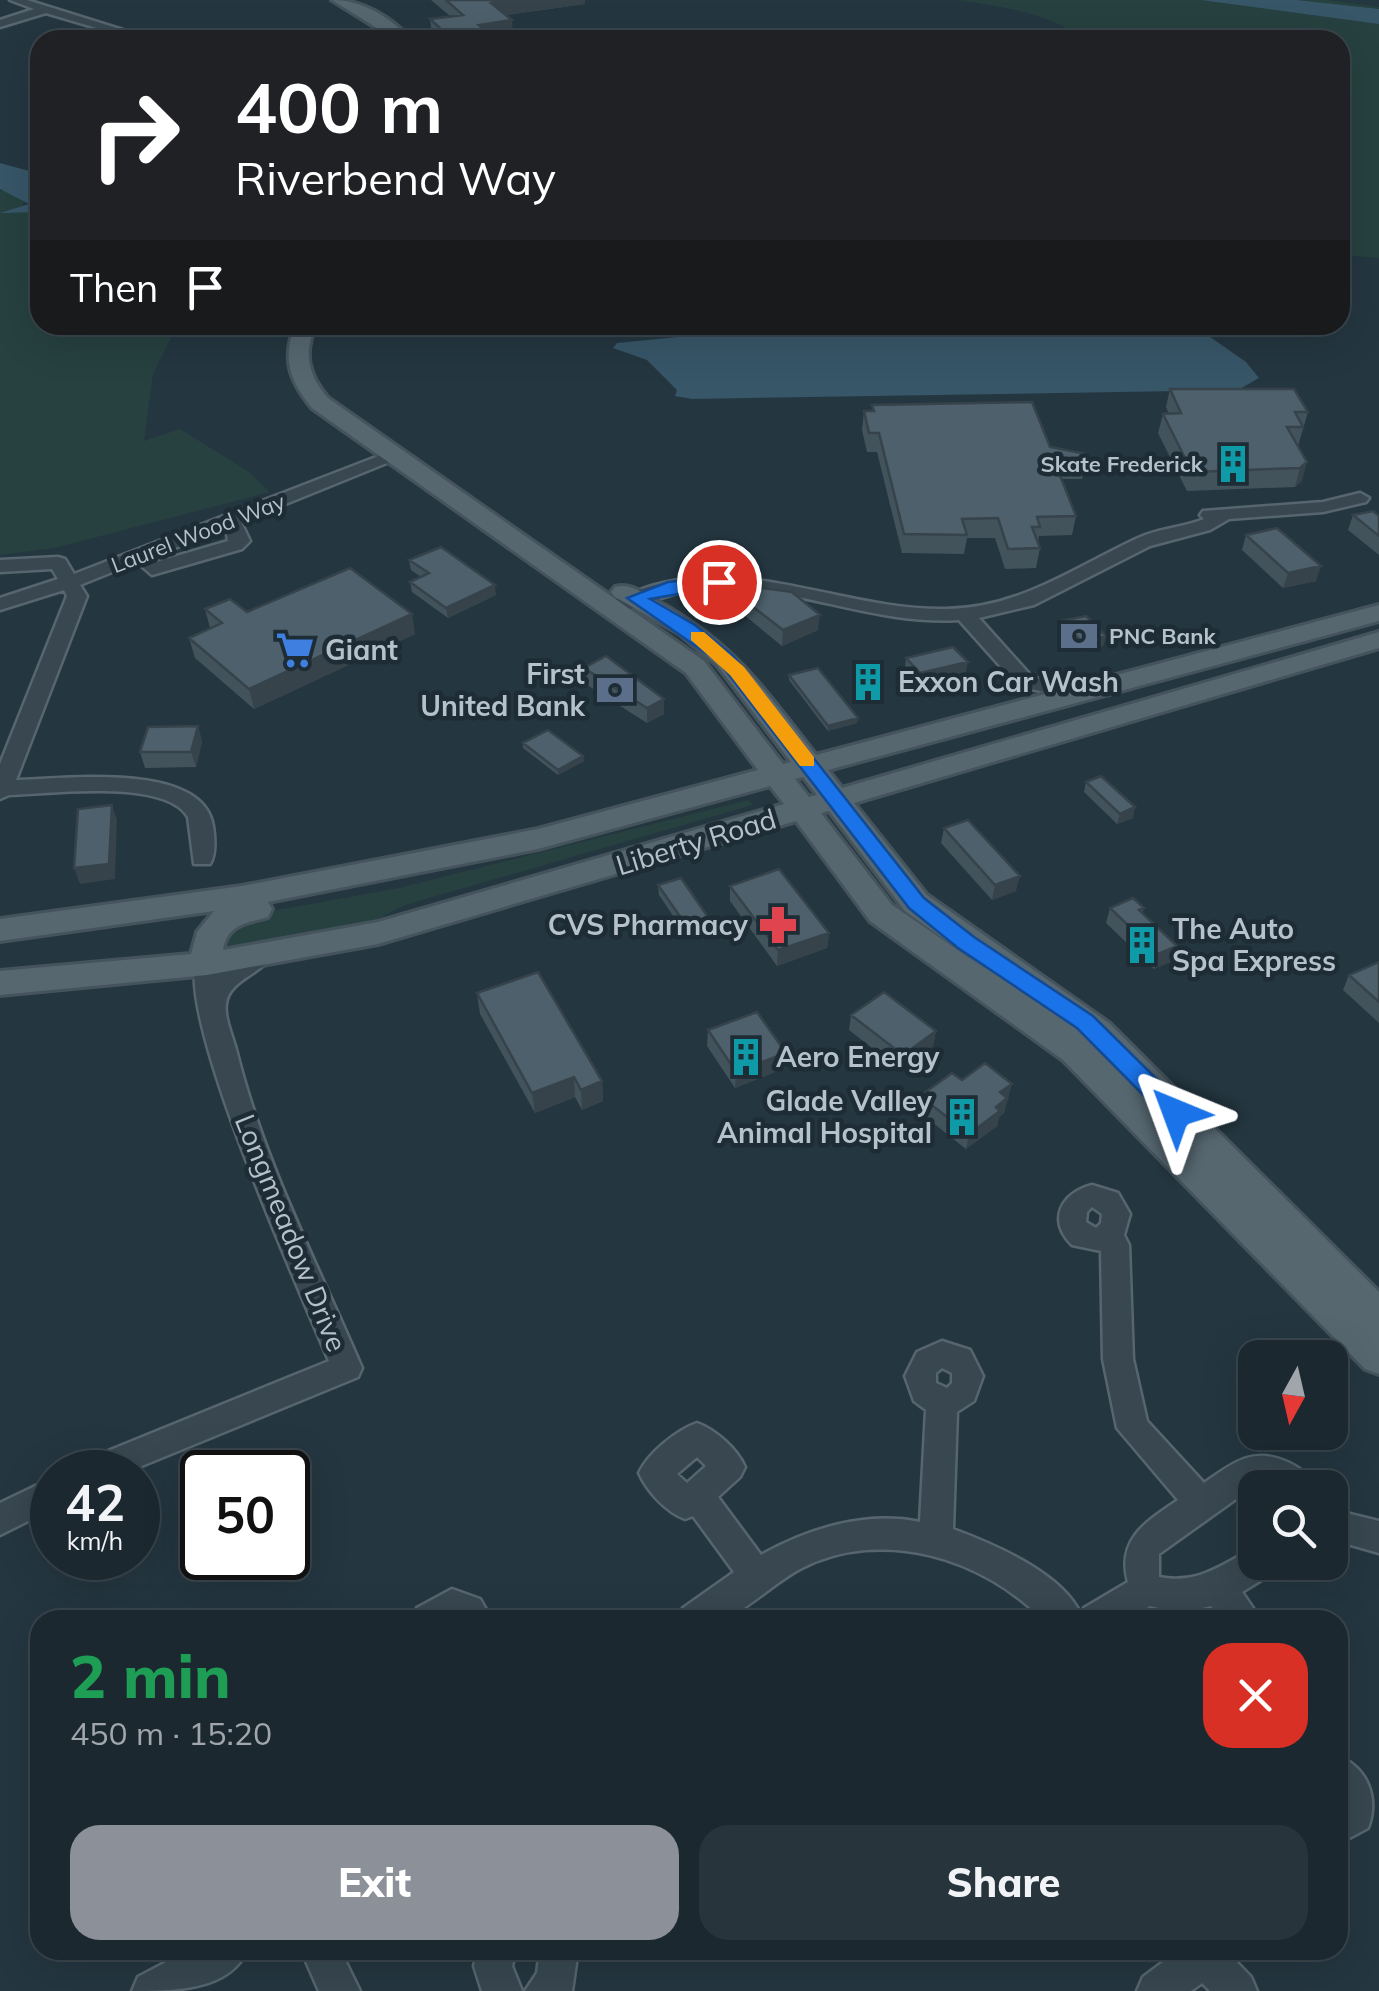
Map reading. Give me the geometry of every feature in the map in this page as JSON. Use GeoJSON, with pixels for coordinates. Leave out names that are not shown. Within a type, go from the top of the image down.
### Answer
{"type":"FeatureCollection","features":[{"type":"Feature","properties":{"kind":"main road"},"geometry":{"type":"LineString","coordinates":[[339,0],[370,14],[392,30]]}},
{"type":"Feature","properties":{"kind":"main road"},"geometry":{"type":"LineString","coordinates":[[303,335],[296,361],[309,391],[333,414],[400,460],[419,465],[625,603],[701,674],[881,913],[904,933],[998,992],[1086,1061],[1379,1358]]}},
{"type":"Feature","properties":{"kind":"main road"},"geometry":{"type":"LineString","coordinates":[[625,603],[689,629],[726,660],[916,903],[1097,1032],[1379,1317]]}},
{"type":"Feature","properties":{"kind":"main road","name":"Liberty Road"},"geometry":{"type":"LineString","coordinates":[[0,930],[310,885],[538,839],[1379,613]]}},
{"type":"Feature","properties":{"kind":"main road","name":"Liberty Road"},"geometry":{"type":"LineString","coordinates":[[0,983],[260,956],[446,916],[1379,640]]}},
{"type":"Feature","properties":{"kind":"main road"},"geometry":{"type":"LineString","coordinates":[[206,964],[207,935],[223,918],[279,904],[310,885]]}},
{"type":"Feature","properties":{"kind":"street"},"geometry":{"type":"LineString","coordinates":[[15,0],[116,30]]}},
{"type":"Feature","properties":{"kind":"street"},"geometry":{"type":"LineString","coordinates":[[0,24],[46,9]]}},
{"type":"Feature","properties":{"kind":"street","name":"Laurel Wood Way"},"geometry":{"type":"LineString","coordinates":[[0,604],[141,555],[152,569],[235,545],[242,541],[232,521],[400,460]]}},
{"type":"Feature","properties":{"kind":"street"},"geometry":{"type":"LineString","coordinates":[[625,603],[676,586],[731,582],[787,588],[897,613],[965,614],[1026,604],[1174,529],[1221,516],[1323,507],[1360,498]]}},
{"type":"Feature","properties":{"kind":"street"},"geometry":{"type":"LineString","coordinates":[[0,566],[53,562],[72,581],[77,604],[0,789],[166,790],[192,805],[198,814],[202,859]]}},
{"type":"Feature","properties":{"kind":"street"},"geometry":{"type":"LineString","coordinates":[[965,614],[1024,682],[1081,694]]}},
{"type":"Feature","properties":{"kind":"street"},"geometry":{"type":"LineString","coordinates":[[211,1006],[223,983],[260,956]]}},
{"type":"Feature","properties":{"kind":"street","name":"Longmeadow Drive"},"geometry":{"type":"LineString","coordinates":[[146,1450],[347,1368],[244,1122],[211,1006],[206,964]]}},
{"type":"Feature","properties":{"kind":"street"},"geometry":{"type":"LineString","coordinates":[[1109,1236],[1115,1246],[1118,1359],[1133,1428],[1200,1501]]}},
{"type":"Feature","properties":{"kind":"street"},"geometry":{"type":"LineString","coordinates":[[936,1539],[942,1400]]}},
{"type":"Feature","properties":{"kind":"street"},"geometry":{"type":"LineString","coordinates":[[1147,1589],[1140,1564],[1142,1547],[1200,1501],[1238,1478]]}},
{"type":"Feature","properties":{"kind":"street"},"geometry":{"type":"LineString","coordinates":[[697,1496],[756,1575]]}},
{"type":"Feature","properties":{"kind":"street"},"geometry":{"type":"LineString","coordinates":[[0,1520],[30,1504]]}},
{"type":"Feature","properties":{"kind":"street"},"geometry":{"type":"LineString","coordinates":[[1348,1529],[1379,1537]]}},
{"type":"Feature","properties":{"kind":"street"},"geometry":{"type":"LineString","coordinates":[[709,1610],[756,1575],[836,1540],[885,1535],[936,1539],[1020,1577],[1055,1610]]}},
{"type":"Feature","properties":{"kind":"street"},"geometry":{"type":"LineString","coordinates":[[1112,1610],[1147,1589],[1186,1598],[1218,1588],[1238,1576]]}},
{"type":"Feature","properties":{"kind":"street"},"geometry":{"type":"LineString","coordinates":[[1218,1588],[1236,1610]]}},
{"type":"Feature","properties":{"kind":"street"},"geometry":{"type":"LineString","coordinates":[[1348,1783],[1357,1801],[1355,1816],[1348,1820]]}},
{"type":"Feature","properties":{"kind":"street"},"geometry":{"type":"LineString","coordinates":[[152,1991],[209,1960]]}},
{"type":"Feature","properties":{"kind":"street"},"geometry":{"type":"LineString","coordinates":[[325,1960],[340,1991]]}},
{"type":"Feature","properties":{"kind":"street"},"geometry":{"type":"LineString","coordinates":[[545,1991],[556,1983],[558,1960]]}},
{"type":"Feature","properties":{"kind":"street"},"geometry":{"type":"LineString","coordinates":[[1157,1991],[1193,1960]]}},
{"type":"Feature","properties":{"kind":"street"},"geometry":{"type":"LineString","coordinates":[[1206,1960],[1237,1991]]}},
{"type":"Feature","properties":{"kind":"green space"},"geometry":{"type":"Polygon","coordinates":[[[958,0],[1328,0],[1379,7],[1379,258],[1350,256],[1350,30],[1069,30],[1008,8],[958,0]]]}},
{"type":"Feature","properties":{"kind":"green space"},"geometry":{"type":"Polygon","coordinates":[[[9,189],[24,197],[23,208],[30,213],[30,335],[172,335],[153,374],[144,441],[180,429],[249,472],[270,492],[55,548],[0,555],[0,191],[9,189]]]}},
{"type":"Feature","properties":{"kind":"green space"},"geometry":{"type":"Polygon","coordinates":[[[748,800],[753,805],[405,905],[366,925],[219,949],[239,917],[399,888],[748,800]]]}},
{"type":"Feature","properties":{"kind":"water"},"geometry":{"type":"Polygon","coordinates":[[[1201,0],[1296,0],[1379,9],[1379,24],[1201,0]]]}},
{"type":"Feature","properties":{"kind":"water"},"geometry":{"type":"Polygon","coordinates":[[[0,163],[30,171],[30,212],[0,213],[29,204],[0,189],[0,163]]]}},
{"type":"Feature","properties":{"kind":"water"},"geometry":{"type":"Polygon","coordinates":[[[698,335],[1207,335],[1246,362],[1259,378],[1238,390],[692,399],[675,396],[677,390],[647,360],[613,348],[617,343],[698,335]]]}},
{"type":"Feature","properties":{"kind":"building"},"geometry":{"type":"Polygon","coordinates":[[[446,0],[510,0],[491,3],[512,20],[479,25],[485,30],[442,30],[430,19],[463,15],[446,0]]]}},
{"type":"Feature","properties":{"kind":"building","name":"Skate Frederick"},"geometry":{"type":"Polygon","coordinates":[[[1170,389],[1294,389],[1308,412],[1295,412],[1303,427],[1287,427],[1307,462],[1300,468],[1192,472],[1163,414],[1181,413],[1170,389]]]}},
{"type":"Feature","properties":{"kind":"building"},"geometry":{"type":"Polygon","coordinates":[[[1032,402],[1050,447],[1086,454],[1085,460],[1054,460],[1076,516],[1037,517],[1040,527],[1032,527],[1040,548],[1008,549],[998,518],[962,519],[967,535],[904,534],[879,433],[869,433],[864,411],[874,411],[872,405],[1032,402]]]}},
{"type":"Feature","properties":{"kind":"building"},"geometry":{"type":"Polygon","coordinates":[[[1373,511],[1379,516],[1379,536],[1353,515],[1373,511]]]}},
{"type":"Feature","properties":{"kind":"building"},"geometry":{"type":"Polygon","coordinates":[[[1277,528],[1321,566],[1288,573],[1246,535],[1277,528]]]}},
{"type":"Feature","properties":{"kind":"building"},"geometry":{"type":"Polygon","coordinates":[[[441,547],[495,585],[446,608],[410,582],[429,573],[409,560],[441,547]]]}},
{"type":"Feature","properties":{"kind":"building","name":"Giant"},"geometry":{"type":"Polygon","coordinates":[[[350,568],[412,614],[249,689],[189,638],[222,623],[205,609],[230,599],[247,612],[350,568]]]}},
{"type":"Feature","properties":{"kind":"building"},"geometry":{"type":"Polygon","coordinates":[[[763,588],[792,592],[820,615],[783,630],[739,596],[763,588]]]}},
{"type":"Feature","properties":{"kind":"building"},"geometry":{"type":"Polygon","coordinates":[[[1086,616],[1106,636],[1082,642],[1061,621],[1086,616]]]}},
{"type":"Feature","properties":{"kind":"building"},"geometry":{"type":"Polygon","coordinates":[[[953,647],[968,662],[920,673],[906,658],[953,647]]]}},
{"type":"Feature","properties":{"kind":"building"},"geometry":{"type":"Polygon","coordinates":[[[606,656],[664,699],[647,708],[584,668],[606,656]]]}},
{"type":"Feature","properties":{"kind":"building"},"geometry":{"type":"Polygon","coordinates":[[[818,668],[858,718],[828,726],[789,675],[818,668]]]}},
{"type":"Feature","properties":{"kind":"building"},"geometry":{"type":"Polygon","coordinates":[[[198,726],[191,752],[140,752],[148,727],[198,726]]]}},
{"type":"Feature","properties":{"kind":"building"},"geometry":{"type":"Polygon","coordinates":[[[548,730],[583,756],[558,770],[523,743],[548,730]]]}},
{"type":"Feature","properties":{"kind":"building"},"geometry":{"type":"Polygon","coordinates":[[[1101,776],[1135,807],[1120,814],[1086,782],[1101,776]]]}},
{"type":"Feature","properties":{"kind":"building"},"geometry":{"type":"Polygon","coordinates":[[[112,805],[109,864],[74,868],[78,809],[112,805]]]}},
{"type":"Feature","properties":{"kind":"building"},"geometry":{"type":"Polygon","coordinates":[[[968,820],[1020,876],[995,885],[944,828],[968,820]]]}},
{"type":"Feature","properties":{"kind":"building","name":"CVS Pharmacy"},"geometry":{"type":"Polygon","coordinates":[[[779,869],[829,933],[778,950],[730,886],[779,869]]]}},
{"type":"Feature","properties":{"kind":"building"},"geometry":{"type":"Polygon","coordinates":[[[681,878],[708,917],[686,925],[658,885],[681,878]]]}},
{"type":"Feature","properties":{"kind":"building"},"geometry":{"type":"Polygon","coordinates":[[[1133,898],[1144,908],[1139,910],[1177,946],[1158,954],[1110,908],[1133,898]]]}},
{"type":"Feature","properties":{"kind":"building"},"geometry":{"type":"Polygon","coordinates":[[[1379,962],[1379,1002],[1349,975],[1379,962]]]}},
{"type":"Feature","properties":{"kind":"building"},"geometry":{"type":"Polygon","coordinates":[[[538,972],[602,1081],[581,1090],[574,1077],[532,1093],[477,993],[538,972]]]}},
{"type":"Feature","properties":{"kind":"building"},"geometry":{"type":"Polygon","coordinates":[[[884,992],[936,1031],[903,1055],[851,1015],[884,992]]]}},
{"type":"Feature","properties":{"kind":"building"},"geometry":{"type":"Polygon","coordinates":[[[757,1012],[786,1053],[736,1072],[708,1030],[757,1012]]]}},
{"type":"Feature","properties":{"kind":"building","name":"Glade Valley Animal Hospital"},"geometry":{"type":"Polygon","coordinates":[[[985,1063],[1012,1084],[1000,1092],[1007,1098],[996,1107],[1000,1111],[969,1134],[920,1096],[952,1073],[962,1080],[985,1063]]]}},
{"type":"Feature","properties":{"kind":"slow traffic"},"geometry":{"type":"LineString","coordinates":[[698,636],[737,671],[807,762]]}},
{"type":"Feature","properties":{"kind":"place","name":"Skate Frederick"},"geometry":{"type":"Point","coordinates":[1233,464]}},
{"type":"Feature","properties":{"kind":"place","name":"PNC Bank"},"geometry":{"type":"Point","coordinates":[1079,636]}},
{"type":"Feature","properties":{"kind":"place","name":"Giant"},"geometry":{"type":"Point","coordinates":[295,650]}},
{"type":"Feature","properties":{"kind":"place","name":"Exxon Car Wash"},"geometry":{"type":"Point","coordinates":[868,682]}},
{"type":"Feature","properties":{"kind":"place","name":"First United Bank"},"geometry":{"type":"Point","coordinates":[615,690]}},
{"type":"Feature","properties":{"kind":"place","name":"CVS Pharmacy"},"geometry":{"type":"Point","coordinates":[778,925]}},
{"type":"Feature","properties":{"kind":"place","name":"The Auto Spa Express"},"geometry":{"type":"Point","coordinates":[1142,945]}},
{"type":"Feature","properties":{"kind":"place","name":"Aero Energy"},"geometry":{"type":"Point","coordinates":[746,1057]}},
{"type":"Feature","properties":{"kind":"place","name":"Glade Valley Animal Hospital"},"geometry":{"type":"Point","coordinates":[962,1117]}},
{"type":"Feature","properties":{"kind":"route"},"geometry":{"type":"LineString","coordinates":[[719,582],[668,587],[636,598],[689,629],[726,660],[766,706],[916,903],[966,942],[1085,1022],[1176,1113]]}}]}
